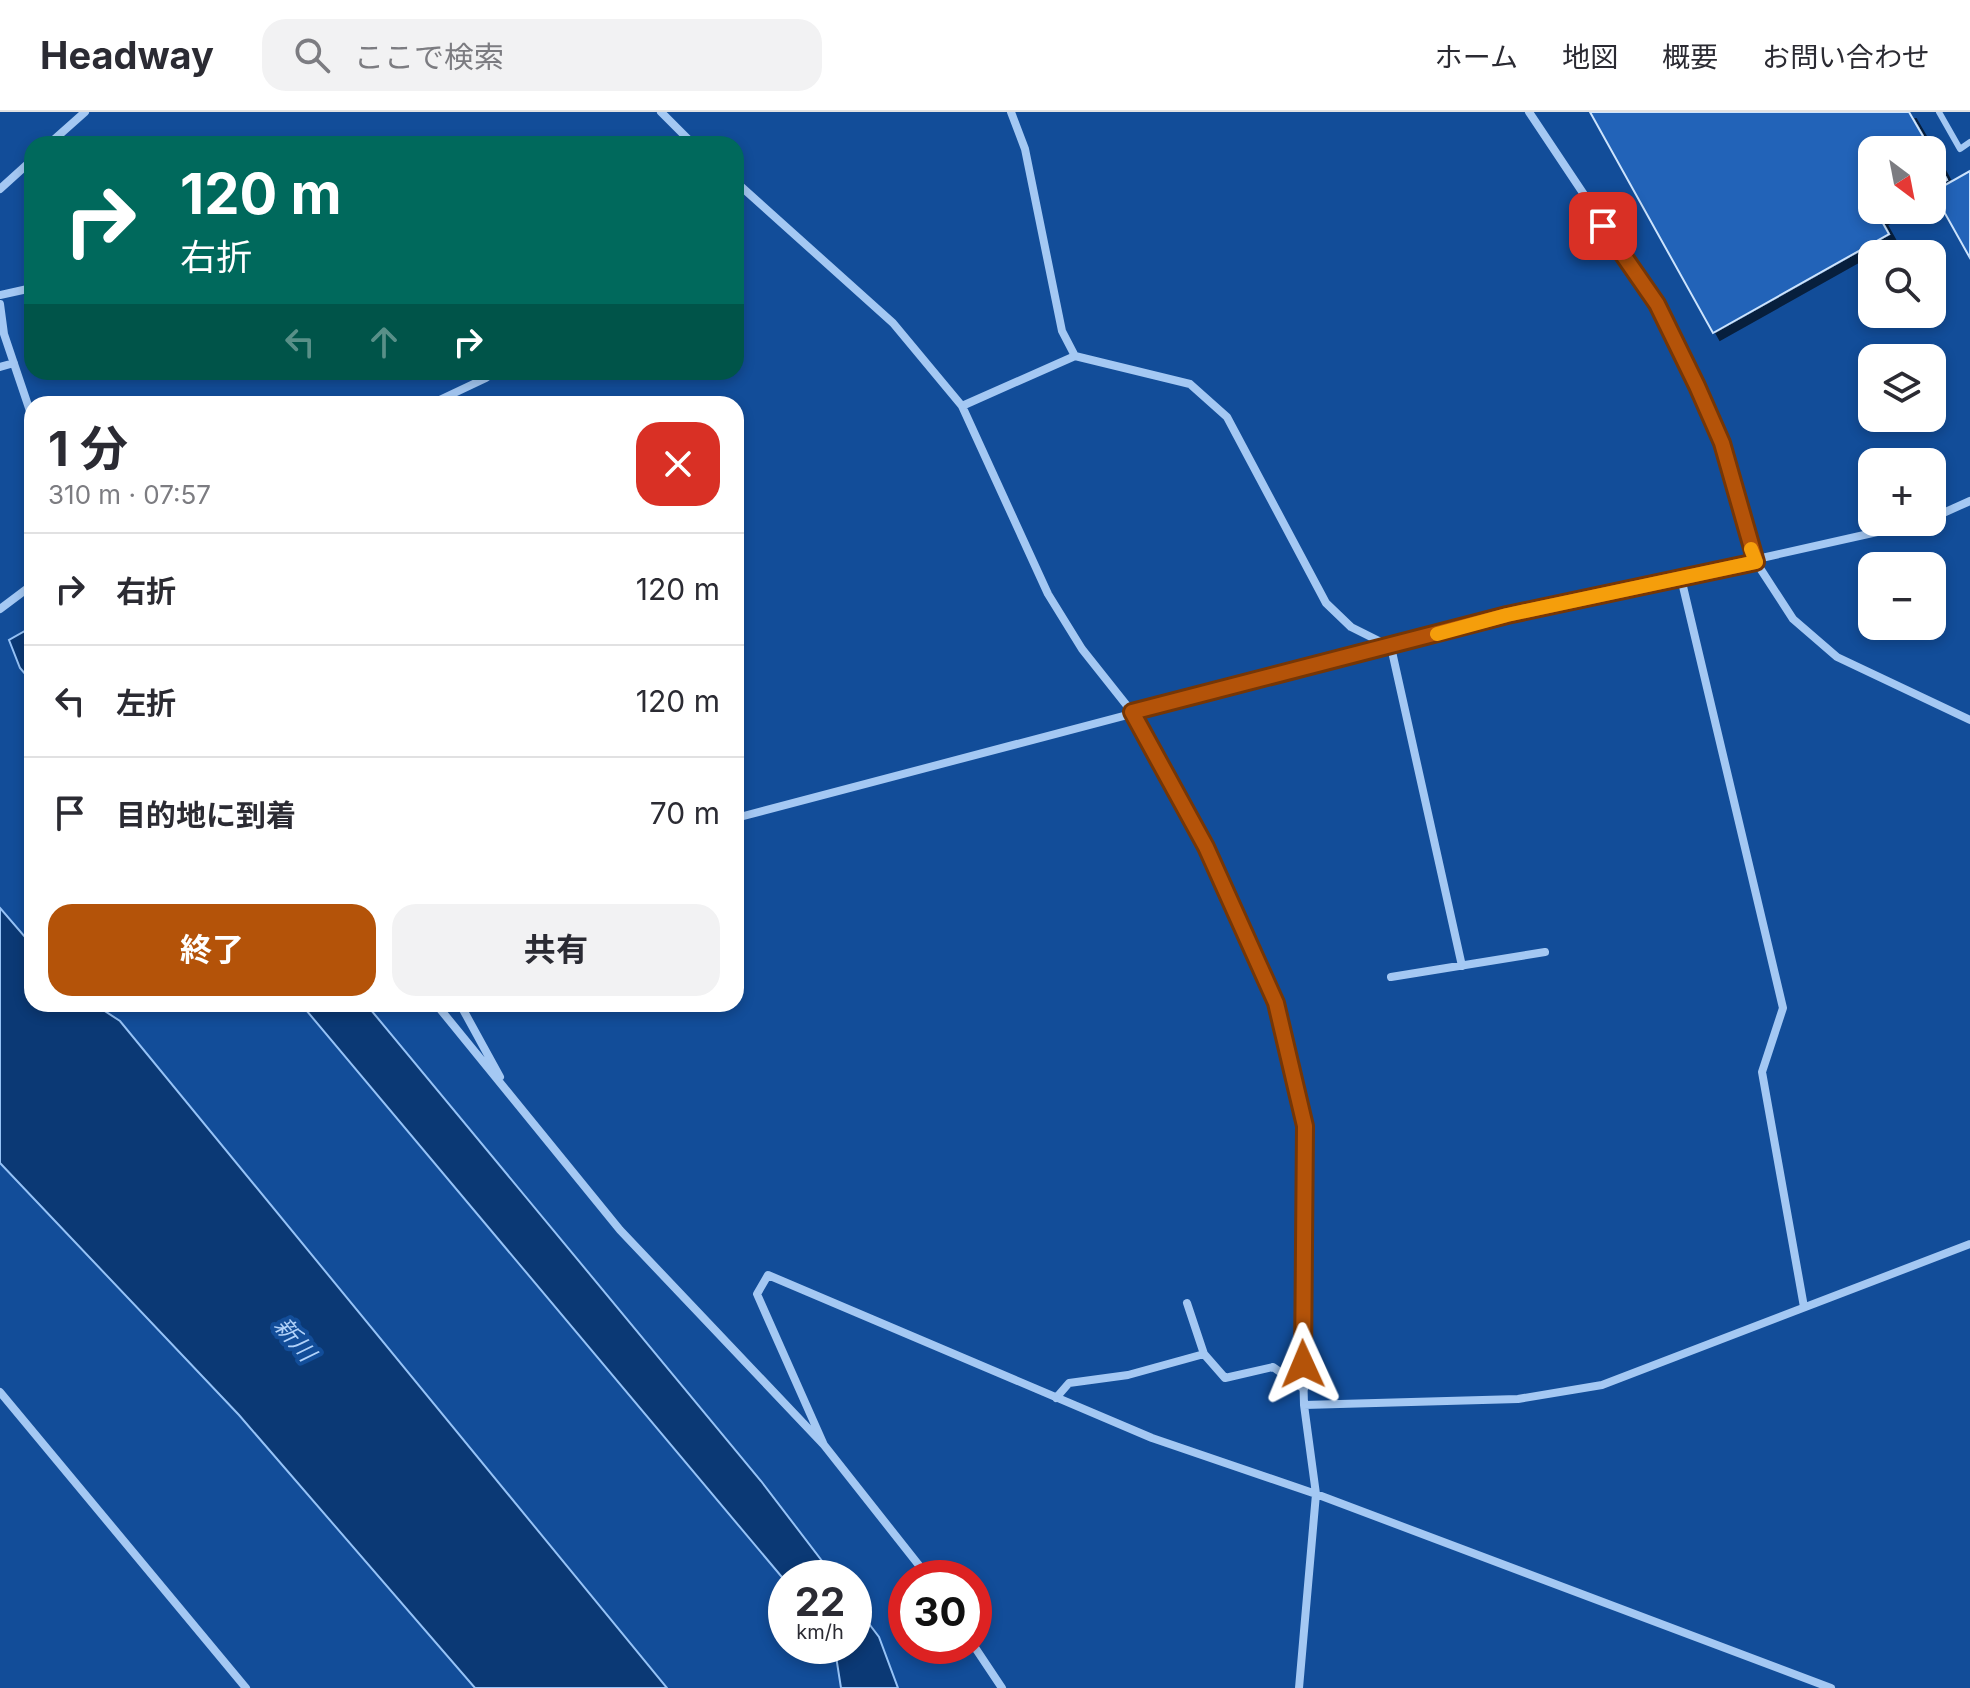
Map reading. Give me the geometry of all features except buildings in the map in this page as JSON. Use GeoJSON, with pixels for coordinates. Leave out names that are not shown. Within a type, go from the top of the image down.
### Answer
{"type":"FeatureCollection","features":[{"type":"Feature","properties":{"kind":"street"},"geometry":{"type":"LineString","coordinates":[[58,136],[85,112]]}},
{"type":"Feature","properties":{"kind":"street"},"geometry":{"type":"LineString","coordinates":[[661,112],[685,136]]}},
{"type":"Feature","properties":{"kind":"street"},"geometry":{"type":"LineString","coordinates":[[1011,112],[1025,149],[1062,331],[1075,356]]}},
{"type":"Feature","properties":{"kind":"street"},"geometry":{"type":"LineString","coordinates":[[1529,112],[1657,304],[1722,443],[1756,562],[1793,619],[1837,657],[1970,720]]}},
{"type":"Feature","properties":{"kind":"street"},"geometry":{"type":"LineString","coordinates":[[0,189],[24,167]]}},
{"type":"Feature","properties":{"kind":"street"},"geometry":{"type":"LineString","coordinates":[[744,189],[893,323],[962,406],[1048,594],[1082,649],[1132,712],[1206,847],[1276,1003],[1305,1126],[1301,1289],[1304,1405],[1316,1494],[1299,1688]]}},
{"type":"Feature","properties":{"kind":"street"},"geometry":{"type":"LineString","coordinates":[[0,295],[24,290]]}},
{"type":"Feature","properties":{"kind":"street"},"geometry":{"type":"LineString","coordinates":[[0,304],[25,396]]}},
{"type":"Feature","properties":{"kind":"street"},"geometry":{"type":"LineString","coordinates":[[962,406],[1075,356],[1190,384],[1227,417],[1326,603],[1351,627],[1391,647]]}},
{"type":"Feature","properties":{"kind":"street"},"geometry":{"type":"LineString","coordinates":[[0,367],[14,363]]}},
{"type":"Feature","properties":{"kind":"street"},"geometry":{"type":"LineString","coordinates":[[448,396],[482,380]]}},
{"type":"Feature","properties":{"kind":"street"},"geometry":{"type":"LineString","coordinates":[[1946,512],[1970,501]]}},
{"type":"Feature","properties":{"kind":"street"},"geometry":{"type":"LineString","coordinates":[[744,816],[1507,615],[1864,536]]}},
{"type":"Feature","properties":{"kind":"street"},"geometry":{"type":"LineString","coordinates":[[1681,578],[1783,1008],[1762,1072],[1804,1307]]}},
{"type":"Feature","properties":{"kind":"street"},"geometry":{"type":"LineString","coordinates":[[0,609],[24,591]]}},
{"type":"Feature","properties":{"kind":"street"},"geometry":{"type":"LineString","coordinates":[[1391,647],[1462,966]]}},
{"type":"Feature","properties":{"kind":"street"},"geometry":{"type":"LineString","coordinates":[[1391,977],[1545,952]]}},
{"type":"Feature","properties":{"kind":"street"},"geometry":{"type":"LineString","coordinates":[[442,1012],[620,1230],[824,1445],[915,1560]]}},
{"type":"Feature","properties":{"kind":"street"},"geometry":{"type":"LineString","coordinates":[[464,1012],[510,1096]]}},
{"type":"Feature","properties":{"kind":"street"},"geometry":{"type":"LineString","coordinates":[[1304,1405],[1518,1399],[1602,1385],[1970,1244]]}},
{"type":"Feature","properties":{"kind":"street"},"geometry":{"type":"LineString","coordinates":[[824,1445],[757,1294],[768,1275],[1152,1438],[1316,1494],[1831,1688]]}},
{"type":"Feature","properties":{"kind":"street"},"geometry":{"type":"LineString","coordinates":[[1187,1303],[1204,1354],[1225,1378],[1273,1367],[1304,1389]]}},
{"type":"Feature","properties":{"kind":"street"},"geometry":{"type":"LineString","coordinates":[[1056,1398],[1069,1383],[1128,1375],[1204,1354]]}},
{"type":"Feature","properties":{"kind":"street"},"geometry":{"type":"LineString","coordinates":[[0,1392],[246,1688]]}},
{"type":"Feature","properties":{"kind":"street"},"geometry":{"type":"LineString","coordinates":[[986,1664],[1002,1688]]}},
{"type":"Feature","properties":{"kind":"lane"},"geometry":{"type":"LineString","coordinates":[[1939,112],[1960,149],[1970,142]]}},
{"type":"Feature","properties":{"kind":"water"},"geometry":{"type":"Polygon","coordinates":[[[24,632],[24,673],[20,668],[9,640],[24,632]]]}},
{"type":"Feature","properties":{"kind":"water","name":"新川"},"geometry":{"type":"Polygon","coordinates":[[[0,908],[24,936],[24,1012],[106,1012],[120,1021],[667,1688],[475,1688],[239,1415],[0,1163],[0,908]]]}},
{"type":"Feature","properties":{"kind":"water"},"geometry":{"type":"Polygon","coordinates":[[[308,1012],[373,1012],[761,1481],[821,1560],[768,1561],[308,1012]]]}},
{"type":"Feature","properties":{"kind":"water"},"geometry":{"type":"Polygon","coordinates":[[[872,1628],[879,1637],[898,1688],[841,1688],[837,1664],[872,1664],[872,1628]]]}},
{"type":"Feature","properties":{"kind":"slow traffic"},"geometry":{"type":"LineString","coordinates":[[1437,634],[1507,615],[1756,562],[1751,549]]}},
{"type":"Feature","properties":{"kind":"route"},"geometry":{"type":"LineString","coordinates":[[1303,1364],[1301,1289],[1305,1126],[1276,1003],[1206,847],[1132,712],[1507,615],[1756,562],[1730,480],[1722,443],[1697,386],[1657,304],[1603,226]]}}]}
